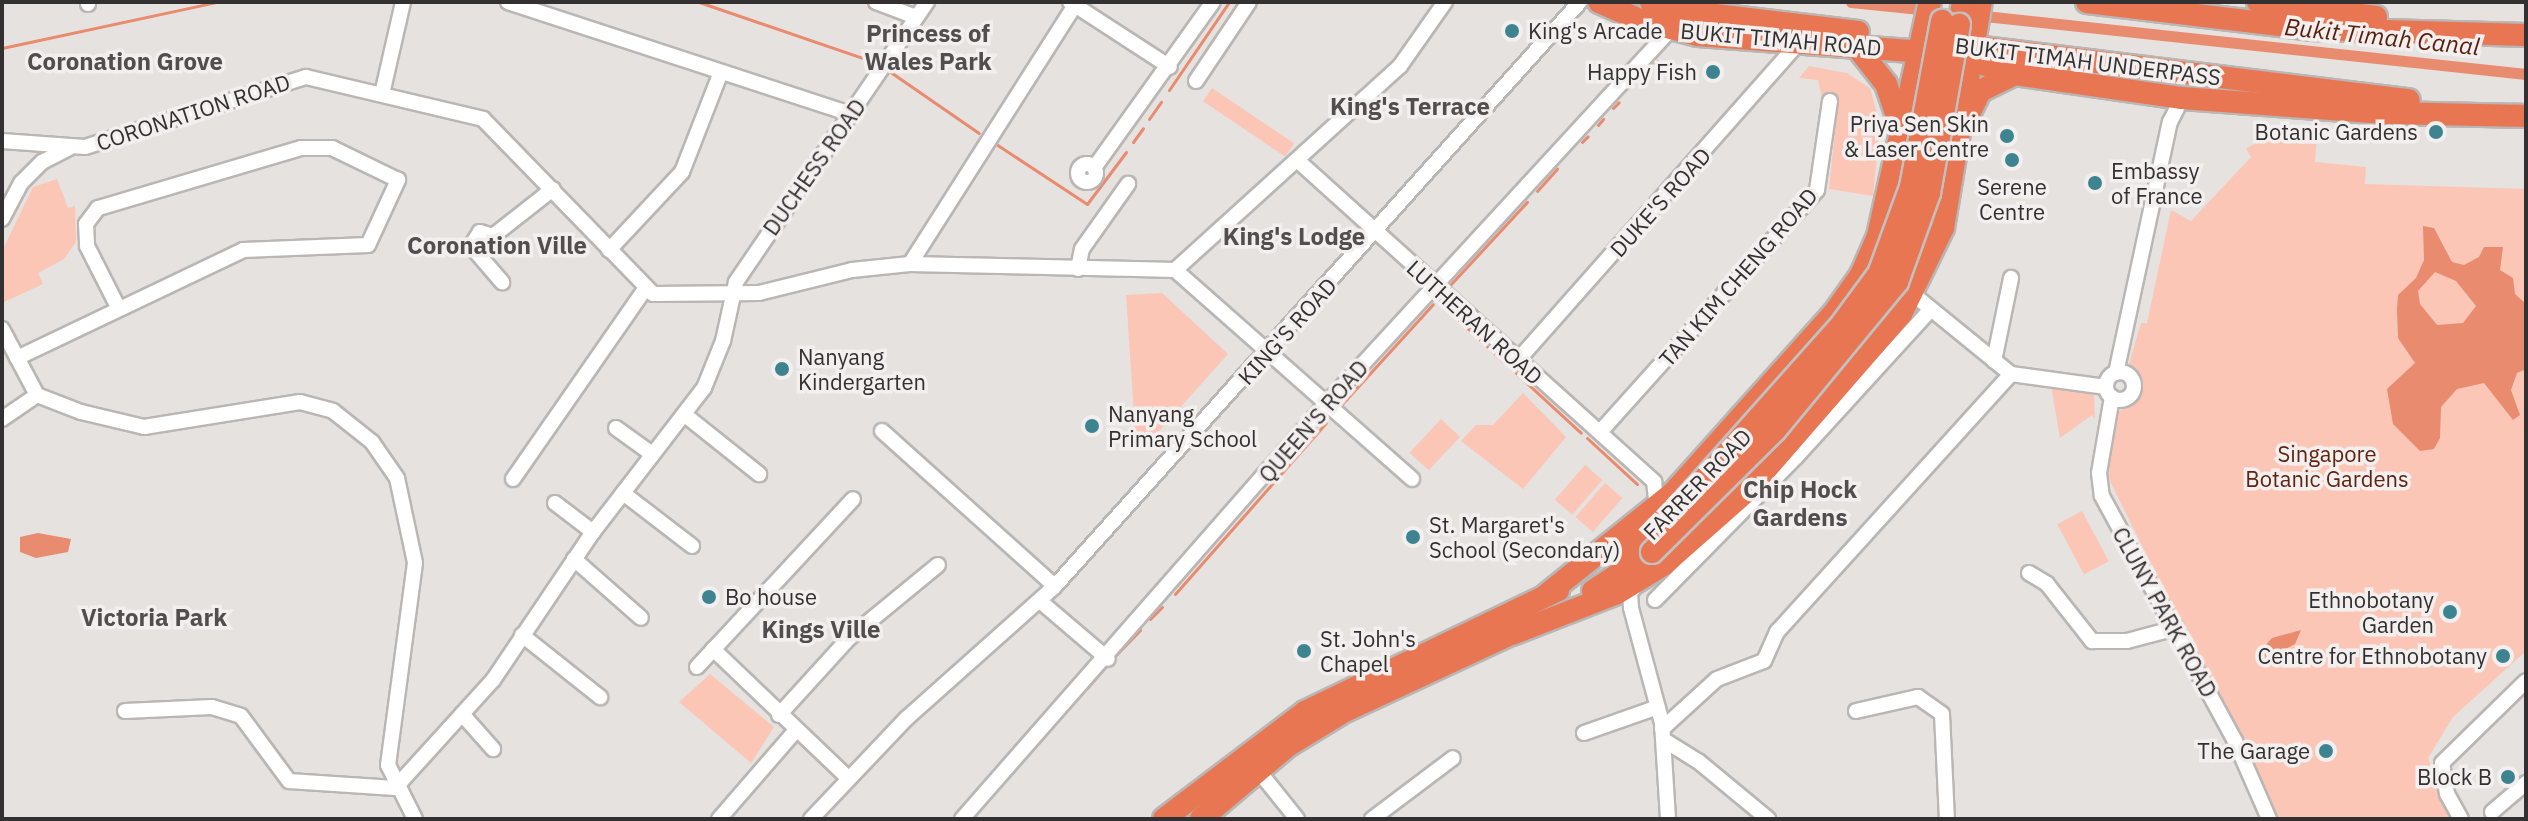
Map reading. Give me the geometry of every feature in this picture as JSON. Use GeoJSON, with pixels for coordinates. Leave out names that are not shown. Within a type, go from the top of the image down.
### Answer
{"type":"FeatureCollection","features":[{"type":"Feature","properties":{"kind":"highway","name":"BUKIT TIMAH ROAD"},"geometry":{"type":"LineString","coordinates":[[1599,2],[1671,29],[1920,53],[1949,25],[2015,74],[2174,97],[2388,113],[2526,114]]}},
{"type":"Feature","properties":{"kind":"highway","name":"BUKIT TIMAH UNDERPASS"},"geometry":{"type":"LineString","coordinates":[[1651,2],[1700,13],[2526,114]]}},
{"type":"Feature","properties":{"kind":"highway"},"geometry":{"type":"LineString","coordinates":[[1960,134],[1949,25],[1963,2]]}},
{"type":"Feature","properties":{"kind":"highway"},"geometry":{"type":"LineString","coordinates":[[1663,513],[1683,483],[1834,313],[1861,275],[1878,236],[1920,53],[1949,25],[1981,2]]}},
{"type":"Feature","properties":{"kind":"highway"},"geometry":{"type":"LineString","coordinates":[[2087,2],[2315,29],[2526,35]]}},
{"type":"Feature","properties":{"kind":"highway"},"geometry":{"type":"LineString","coordinates":[[2258,2],[2383,10],[2526,28]]}},
{"type":"Feature","properties":{"kind":"highway","name":"FARRER ROAD"},"geometry":{"type":"LineString","coordinates":[[1164,819],[1305,712],[1630,551],[1830,338],[1879,274],[1911,187],[1949,25]]}},
{"type":"Feature","properties":{"kind":"highway","name":"FARRER ROAD"},"geometry":{"type":"LineString","coordinates":[[1201,819],[1257,769],[1345,711],[1512,634],[1652,552],[1775,430],[1897,282],[1929,193],[1949,25]]}},
{"type":"Feature","properties":{"kind":"highway"},"geometry":{"type":"LineString","coordinates":[[1856,46],[1886,84],[1902,132]]}},
{"type":"Feature","properties":{"kind":"highway"},"geometry":{"type":"LineString","coordinates":[[1512,634],[1587,607],[1638,583],[1748,490],[1922,302],[1943,228],[1960,134],[1980,91],[2015,74]]}},
{"type":"Feature","properties":{"kind":"highway"},"geometry":{"type":"LineString","coordinates":[[1894,170],[1909,156],[1928,155],[1941,162],[1952,178]]}},
{"type":"Feature","properties":{"kind":"street"},"geometry":{"type":"LineString","coordinates":[[382,94],[403,2]]}},
{"type":"Feature","properties":{"kind":"street"},"geometry":{"type":"LineString","coordinates":[[508,2],[851,114]]}},
{"type":"Feature","properties":{"kind":"street"},"geometry":{"type":"LineString","coordinates":[[876,2],[916,17]]}},
{"type":"Feature","properties":{"kind":"street","name":"DUCHESS ROAD"},"geometry":{"type":"LineString","coordinates":[[395,788],[493,680],[593,532],[685,415],[712,373],[732,295],[777,219],[927,2]]}},
{"type":"Feature","properties":{"kind":"street"},"geometry":{"type":"LineString","coordinates":[[1094,168],[1170,67],[1213,2]]}},
{"type":"Feature","properties":{"kind":"street"},"geometry":{"type":"LineString","coordinates":[[1196,81],[1249,2]]}},
{"type":"Feature","properties":{"kind":"street"},"geometry":{"type":"LineString","coordinates":[[1175,270],[1400,66],[1445,2]]}},
{"type":"Feature","properties":{"kind":"street","name":"KING'S ROAD"},"geometry":{"type":"LineString","coordinates":[[811,819],[847,777],[1055,586],[1269,352],[1580,2]]}},
{"type":"Feature","properties":{"kind":"street"},"geometry":{"type":"LineString","coordinates":[[910,264],[1074,3],[1170,67]]}},
{"type":"Feature","properties":{"kind":"street","name":"QUEEN'S ROAD"},"geometry":{"type":"LineString","coordinates":[[962,819],[1108,659],[1326,404],[1671,29]]}},
{"type":"Feature","properties":{"kind":"street","name":"DUKE'S ROAD"},"geometry":{"type":"LineString","coordinates":[[1518,360],[1800,41]]}},
{"type":"Feature","properties":{"kind":"street"},"geometry":{"type":"LineString","coordinates":[[609,250],[682,172],[721,72]]}},
{"type":"Feature","properties":{"kind":"street","name":"CORONATION ROAD"},"geometry":{"type":"LineString","coordinates":[[2,141],[85,147],[287,80],[306,77],[382,94],[483,119],[645,289]]}},
{"type":"Feature","properties":{"kind":"street"},"geometry":{"type":"LineString","coordinates":[[2109,392],[2116,373],[2174,97]]}},
{"type":"Feature","properties":{"kind":"street","name":"TAN KIM CHENG ROAD"},"geometry":{"type":"LineString","coordinates":[[1600,432],[1817,190],[1830,101]]}},
{"type":"Feature","properties":{"kind":"street"},"geometry":{"type":"LineString","coordinates":[[2,219],[21,183],[42,162],[69,148]]}},
{"type":"Feature","properties":{"kind":"street"},"geometry":{"type":"LineString","coordinates":[[17,358],[118,307],[243,250],[368,245],[398,180],[332,148],[301,148],[98,208],[86,224],[87,246],[118,307]]}},
{"type":"Feature","properties":{"kind":"street","name":"LUTHERAN ROAD"},"geometry":{"type":"LineString","coordinates":[[1297,160],[1433,287],[1654,482]]}},
{"type":"Feature","properties":{"kind":"street"},"geometry":{"type":"LineString","coordinates":[[1078,269],[1082,249],[1128,184]]}},
{"type":"Feature","properties":{"kind":"street"},"geometry":{"type":"LineString","coordinates":[[502,282],[483,257],[495,250],[493,236],[553,189]]}},
{"type":"Feature","properties":{"kind":"street"},"geometry":{"type":"LineString","coordinates":[[513,479],[645,289],[669,297],[732,295],[852,270],[910,264],[1175,270],[1412,479]]}},
{"type":"Feature","properties":{"kind":"street"},"geometry":{"type":"LineString","coordinates":[[1994,361],[2011,278]]}},
{"type":"Feature","properties":{"kind":"street"},"geometry":{"type":"LineString","coordinates":[[1655,600],[1796,457],[1922,302],[2011,374],[2109,392],[2124,399],[2134,390],[2130,376],[2116,373]]}},
{"type":"Feature","properties":{"kind":"street"},"geometry":{"type":"LineString","coordinates":[[2,329],[37,395],[144,427],[248,408],[314,404],[333,411],[372,442],[397,478],[415,563],[388,752],[395,788],[415,819]]}},
{"type":"Feature","properties":{"kind":"street"},"geometry":{"type":"LineString","coordinates":[[1663,735],[1717,679],[1764,661],[1777,632],[2011,374]]}},
{"type":"Feature","properties":{"kind":"street","name":"CLUNY PARK ROAD"},"geometry":{"type":"LineString","coordinates":[[2109,392],[2099,473],[2102,496],[2235,741],[2269,819]]}},
{"type":"Feature","properties":{"kind":"street"},"geometry":{"type":"LineString","coordinates":[[2,419],[37,395]]}},
{"type":"Feature","properties":{"kind":"street"},"geometry":{"type":"LineString","coordinates":[[685,415],[759,474]]}},
{"type":"Feature","properties":{"kind":"street"},"geometry":{"type":"LineString","coordinates":[[616,428],[652,454]]}},
{"type":"Feature","properties":{"kind":"street"},"geometry":{"type":"LineString","coordinates":[[882,431],[1055,586]]}},
{"type":"Feature","properties":{"kind":"street"},"geometry":{"type":"LineString","coordinates":[[1663,513],[1654,482],[1683,483]]}},
{"type":"Feature","properties":{"kind":"street"},"geometry":{"type":"LineString","coordinates":[[623,493],[692,546]]}},
{"type":"Feature","properties":{"kind":"street"},"geometry":{"type":"LineString","coordinates":[[697,667],[853,499]]}},
{"type":"Feature","properties":{"kind":"street"},"geometry":{"type":"LineString","coordinates":[[555,503],[593,532]]}},
{"type":"Feature","properties":{"kind":"street"},"geometry":{"type":"LineString","coordinates":[[574,559],[641,618]]}},
{"type":"Feature","properties":{"kind":"street"},"geometry":{"type":"LineString","coordinates":[[779,715],[849,638],[938,565]]}},
{"type":"Feature","properties":{"kind":"street"},"geometry":{"type":"LineString","coordinates":[[2029,573],[2047,584],[2092,641],[2127,641],[2176,628]]}},
{"type":"Feature","properties":{"kind":"street"},"geometry":{"type":"LineString","coordinates":[[1638,583],[1630,593],[1634,624],[1663,735],[1668,819]]}},
{"type":"Feature","properties":{"kind":"street"},"geometry":{"type":"LineString","coordinates":[[1040,601],[1108,659]]}},
{"type":"Feature","properties":{"kind":"street"},"geometry":{"type":"LineString","coordinates":[[1587,607],[1617,606],[1634,624]]}},
{"type":"Feature","properties":{"kind":"street"},"geometry":{"type":"LineString","coordinates":[[522,635],[600,697]]}},
{"type":"Feature","properties":{"kind":"street"},"geometry":{"type":"LineString","coordinates":[[713,649],[847,777]]}},
{"type":"Feature","properties":{"kind":"street"},"geometry":{"type":"LineString","coordinates":[[2461,819],[2447,794],[2442,763],[2526,681]]}},
{"type":"Feature","properties":{"kind":"street"},"geometry":{"type":"LineString","coordinates":[[1856,711],[1918,697],[1942,714],[1947,819]]}},
{"type":"Feature","properties":{"kind":"street"},"geometry":{"type":"LineString","coordinates":[[125,711],[212,707],[241,716],[289,781],[395,788]]}},
{"type":"Feature","properties":{"kind":"street"},"geometry":{"type":"LineString","coordinates":[[1584,733],[1658,707]]}},
{"type":"Feature","properties":{"kind":"street"},"geometry":{"type":"LineString","coordinates":[[462,714],[493,749]]}},
{"type":"Feature","properties":{"kind":"street"},"geometry":{"type":"LineString","coordinates":[[719,819],[796,730]]}},
{"type":"Feature","properties":{"kind":"street"},"geometry":{"type":"LineString","coordinates":[[1663,735],[1768,819]]}},
{"type":"Feature","properties":{"kind":"street"},"geometry":{"type":"LineString","coordinates":[[1372,819],[1453,758]]}},
{"type":"Feature","properties":{"kind":"street"},"geometry":{"type":"LineString","coordinates":[[1257,769],[1297,819]]}},
{"type":"Feature","properties":{"kind":"street"},"geometry":{"type":"LineString","coordinates":[[2492,812],[2526,783]]}},
{"type":"Feature","properties":{"kind":"green space"},"geometry":{"type":"Polygon","coordinates":[[[1809,66],[1847,73],[1870,88],[1880,124],[1873,196],[1829,189],[1838,101],[1822,98],[1818,80],[1799,78],[1809,66]]]}},
{"type":"Feature","properties":{"kind":"green space"},"geometry":{"type":"Polygon","coordinates":[[[1212,88],[1294,143],[1285,157],[1203,101],[1212,88]]]}},
{"type":"Feature","properties":{"kind":"green space","name":"Singapore Botanic Gardens"},"geometry":{"type":"Polygon","coordinates":[[[2272,132],[2317,134],[2315,162],[2366,167],[2365,184],[2526,189],[2526,651],[2453,717],[2428,758],[2452,819],[2276,819],[2109,479],[2112,416],[2133,402],[2141,389],[2138,373],[2129,364],[2141,323],[2147,323],[2171,210],[2191,221],[2251,157],[2246,149],[2272,132]]]}},
{"type":"Feature","properties":{"kind":"green space"},"geometry":{"type":"Polygon","coordinates":[[[57,179],[68,208],[75,206],[76,242],[64,259],[38,273],[43,284],[2,303],[2,251],[33,187],[57,179]]]}},
{"type":"Feature","properties":{"kind":"green space"},"geometry":{"type":"Polygon","coordinates":[[[1162,293],[1228,354],[1145,447],[1136,444],[1126,295],[1162,293]]]}},
{"type":"Feature","properties":{"kind":"green space"},"geometry":{"type":"Polygon","coordinates":[[[2051,386],[2094,395],[2095,419],[2092,415],[2060,438],[2051,386]]]}},
{"type":"Feature","properties":{"kind":"green space"},"geometry":{"type":"Polygon","coordinates":[[[1523,393],[1566,437],[1523,489],[1461,441],[1476,425],[1493,425],[1523,393]]]}},
{"type":"Feature","properties":{"kind":"green space"},"geometry":{"type":"Polygon","coordinates":[[[1441,419],[1460,437],[1429,470],[1410,453],[1441,419]]]}},
{"type":"Feature","properties":{"kind":"green space"},"geometry":{"type":"Polygon","coordinates":[[[1585,465],[1602,480],[1572,515],[1555,500],[1585,465]]]}},
{"type":"Feature","properties":{"kind":"green space"},"geometry":{"type":"Polygon","coordinates":[[[1605,483],[1622,498],[1593,532],[1575,517],[1605,483]]]}},
{"type":"Feature","properties":{"kind":"green space"},"geometry":{"type":"Polygon","coordinates":[[[2082,511],[2109,561],[2084,574],[2057,524],[2082,511]]]}},
{"type":"Feature","properties":{"kind":"green space"},"geometry":{"type":"Polygon","coordinates":[[[710,674],[774,727],[751,763],[679,702],[710,674]]]}},
{"type":"Feature","properties":{"kind":"shaded area"},"geometry":{"type":"Polygon","coordinates":[[[2423,226],[2434,228],[2452,262],[2464,265],[2479,257],[2484,247],[2503,247],[2500,270],[2513,278],[2515,294],[2526,304],[2526,369],[2517,373],[2511,390],[2520,415],[2513,420],[2484,383],[2457,389],[2441,407],[2440,438],[2434,449],[2420,451],[2393,424],[2387,389],[2415,363],[2398,338],[2398,295],[2416,278],[2424,260],[2423,226]],[[2435,272],[2418,291],[2420,304],[2437,325],[2463,323],[2476,306],[2456,281],[2435,272]]]}},
{"type":"Feature","properties":{"kind":"shaded area"},"geometry":{"type":"Polygon","coordinates":[[[38,533],[71,539],[68,552],[36,558],[20,552],[20,537],[38,533]]]}},
{"type":"Feature","properties":{"kind":"shaded area"},"geometry":{"type":"Polygon","coordinates":[[[2301,630],[2295,644],[2282,651],[2287,657],[2279,665],[2267,662],[2263,648],[2272,638],[2301,630]]]}},
{"type":"Feature","properties":{"kind":"waterway"},"geometry":{"type":"LineString","coordinates":[[2,48],[217,2]]}},
{"type":"Feature","properties":{"kind":"waterway"},"geometry":{"type":"LineString","coordinates":[[699,2],[874,62]]}},
{"type":"Feature","properties":{"kind":"waterway"},"geometry":{"type":"LineString","coordinates":[[1169,90],[1229,2]]}},
{"type":"Feature","properties":{"kind":"waterway","name":"Bukit Timah Canal"},"geometry":{"type":"LineString","coordinates":[[1851,2],[1930,10]]}},
{"type":"Feature","properties":{"kind":"waterway","name":"Bukit Timah Canal"},"geometry":{"type":"LineString","coordinates":[[1975,15],[2526,74]]}},
{"type":"Feature","properties":{"kind":"waterway"},"geometry":{"type":"LineString","coordinates":[[1653,65],[1657,61]]}},
{"type":"Feature","properties":{"kind":"waterway"},"geometry":{"type":"LineString","coordinates":[[889,71],[979,133]]}},
{"type":"Feature","properties":{"kind":"waterway"},"geometry":{"type":"LineString","coordinates":[[1149,119],[1161,102]]}},
{"type":"Feature","properties":{"kind":"waterway"},"geometry":{"type":"LineString","coordinates":[[1613,108],[1619,102]]}},
{"type":"Feature","properties":{"kind":"waterway"},"geometry":{"type":"LineString","coordinates":[[1598,125],[1603,119]]}},
{"type":"Feature","properties":{"kind":"waterway"},"geometry":{"type":"LineString","coordinates":[[1133,142],[1143,128]]}},
{"type":"Feature","properties":{"kind":"waterway"},"geometry":{"type":"LineString","coordinates":[[1582,142],[1588,136]]}},
{"type":"Feature","properties":{"kind":"waterway"},"geometry":{"type":"LineString","coordinates":[[996,144],[1087,204],[1126,152]]}},
{"type":"Feature","properties":{"kind":"waterway"},"geometry":{"type":"LineString","coordinates":[[1537,191],[1557,169]]}},
{"type":"Feature","properties":{"kind":"waterway"},"geometry":{"type":"LineString","coordinates":[[1451,284],[1527,202]]}},
{"type":"Feature","properties":{"kind":"waterway"},"geometry":{"type":"LineString","coordinates":[[1342,404],[1433,304]]}},
{"type":"Feature","properties":{"kind":"waterway"},"geometry":{"type":"LineString","coordinates":[[1450,312],[1504,362]]}},
{"type":"Feature","properties":{"kind":"waterway"},"geometry":{"type":"LineString","coordinates":[[1516,373],[1581,433]]}},
{"type":"Feature","properties":{"kind":"waterway"},"geometry":{"type":"LineString","coordinates":[[1175,594],[1326,423]]}},
{"type":"Feature","properties":{"kind":"waterway"},"geometry":{"type":"LineString","coordinates":[[1587,438],[1637,484]]}},
{"type":"Feature","properties":{"kind":"waterway"},"geometry":{"type":"LineString","coordinates":[[1150,619],[1162,607]]}},
{"type":"Feature","properties":{"kind":"waterway"},"geometry":{"type":"LineString","coordinates":[[1113,658],[1140,630]]}},
{"type":"Feature","properties":{"kind":"waterway"},"geometry":{"type":"LineString","coordinates":[[1087,688],[1108,664]]}},
{"type":"Feature","properties":{"kind":"waterway"},"geometry":{"type":"LineString","coordinates":[[1074,702],[1083,692]]}},
{"type":"Feature","properties":{"kind":"place","name":"King's Arcade"},"geometry":{"type":"Point","coordinates":[1512,31]}},
{"type":"Feature","properties":{"kind":"place","name":"Happy Fish"},"geometry":{"type":"Point","coordinates":[1713,72]}},
{"type":"Feature","properties":{"kind":"place","name":"Botanic Gardens"},"geometry":{"type":"Point","coordinates":[2436,132]}},
{"type":"Feature","properties":{"kind":"place","name":"Priya Sen Skin & Laser Centre"},"geometry":{"type":"Point","coordinates":[2007,136]}},
{"type":"Feature","properties":{"kind":"place","name":"Serene Centre"},"geometry":{"type":"Point","coordinates":[2012,160]}},
{"type":"Feature","properties":{"kind":"place","name":"Embassy of France"},"geometry":{"type":"Point","coordinates":[2095,183]}},
{"type":"Feature","properties":{"kind":"place","name":"Nanyang Kindergarten"},"geometry":{"type":"Point","coordinates":[782,369]}},
{"type":"Feature","properties":{"kind":"place","name":"Nanyang Primary School"},"geometry":{"type":"Point","coordinates":[1092,426]}},
{"type":"Feature","properties":{"kind":"place","name":"St. Margaret's School (Secondary)"},"geometry":{"type":"Point","coordinates":[1413,537]}},
{"type":"Feature","properties":{"kind":"place","name":"Bo house"},"geometry":{"type":"Point","coordinates":[709,597]}},
{"type":"Feature","properties":{"kind":"place","name":"Ethnobotany Garden"},"geometry":{"type":"Point","coordinates":[2450,612]}},
{"type":"Feature","properties":{"kind":"place","name":"St. John's Chapel"},"geometry":{"type":"Point","coordinates":[1304,651]}},
{"type":"Feature","properties":{"kind":"place","name":"Centre for Ethnobotany"},"geometry":{"type":"Point","coordinates":[2503,656]}},
{"type":"Feature","properties":{"kind":"place","name":"The Garage"},"geometry":{"type":"Point","coordinates":[2326,751]}},
{"type":"Feature","properties":{"kind":"place","name":"Block B"},"geometry":{"type":"Point","coordinates":[2508,777]}},
{"type":"Feature","properties":{"kind":"district","name":"Princess of Wales Park"},"geometry":{"type":"Point","coordinates":[928,48]}},
{"type":"Feature","properties":{"kind":"district","name":"Coronation Grove"},"geometry":{"type":"Point","coordinates":[125,62]}},
{"type":"Feature","properties":{"kind":"district","name":"King's Terrace"},"geometry":{"type":"Point","coordinates":[1410,107]}},
{"type":"Feature","properties":{"kind":"district","name":"King's Lodge"},"geometry":{"type":"Point","coordinates":[1294,237]}},
{"type":"Feature","properties":{"kind":"district","name":"Coronation Ville"},"geometry":{"type":"Point","coordinates":[497,246]}},
{"type":"Feature","properties":{"kind":"district","name":"Chip Hock Gardens"},"geometry":{"type":"Point","coordinates":[1800,504]}},
{"type":"Feature","properties":{"kind":"district","name":"Victoria Park"},"geometry":{"type":"Point","coordinates":[154,618]}},
{"type":"Feature","properties":{"kind":"district","name":"Kings Ville"},"geometry":{"type":"Point","coordinates":[821,630]}}]}
